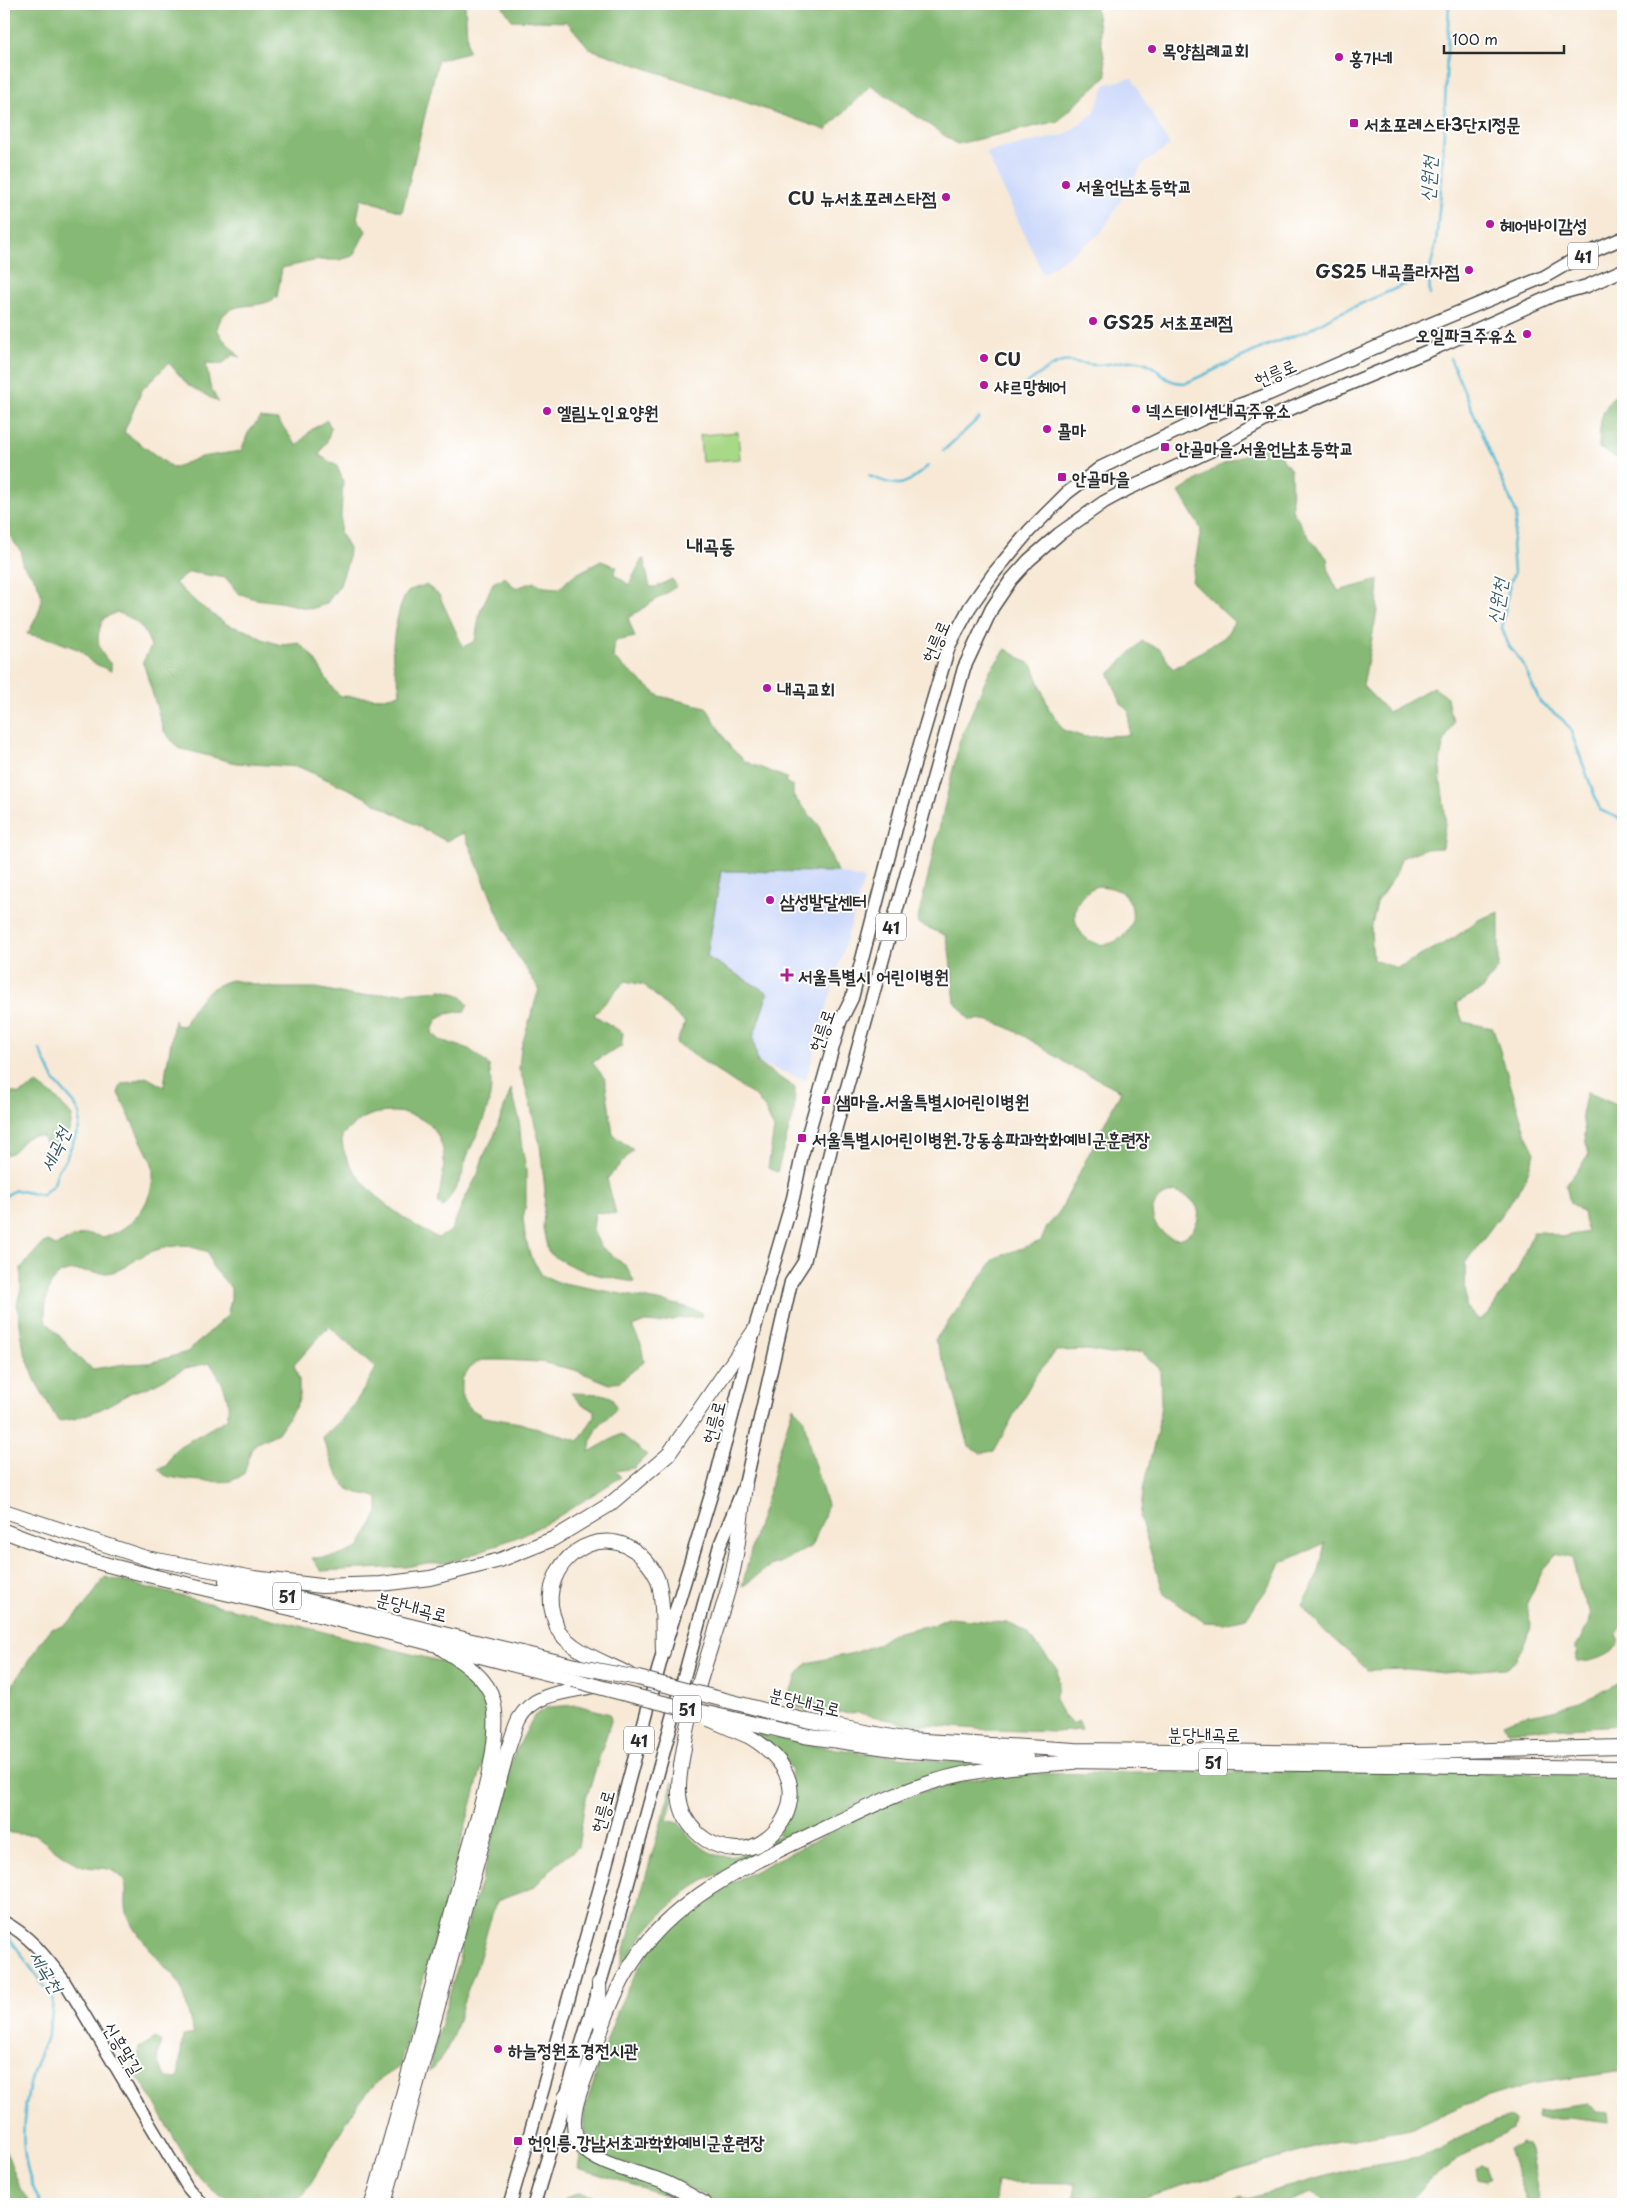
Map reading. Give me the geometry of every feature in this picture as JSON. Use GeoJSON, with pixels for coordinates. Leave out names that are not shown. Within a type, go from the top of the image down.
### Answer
{"type":"FeatureCollection","features":[{"type":"Feature","properties":{"kind":"highway"},"geometry":{"type":"LineString","coordinates":[[146,1558],[254,1578],[320,1586],[381,1584],[430,1578],[500,1560],[553,1539],[602,1510],[668,1455],[754,1331]]}},
{"type":"Feature","properties":{"kind":"highway"},"geometry":{"type":"LineString","coordinates":[[686,1713],[758,1742],[773,1754],[785,1770],[790,1792],[786,1815],[777,1830],[751,1848],[730,1848],[708,1842],[695,1831],[685,1816],[680,1802],[679,1783],[686,1713],[732,1574],[745,1485]]}},
{"type":"Feature","properties":{"kind":"highway","name":"분당내곡로"},"geometry":{"type":"LineString","coordinates":[[4,1511],[146,1558],[254,1589],[376,1616],[571,1679],[686,1713],[804,1736],[907,1751],[1073,1762],[1251,1762],[1623,1768]]}},
{"type":"Feature","properties":{"kind":"highway","name":"분당내곡로"},"geometry":{"type":"LineString","coordinates":[[4,1531],[36,1544],[116,1567],[315,1614],[441,1648],[571,1679],[638,1678],[807,1721],[908,1740],[1075,1750],[1366,1753],[1623,1748]]}},
{"type":"Feature","properties":{"kind":"highway"},"geometry":{"type":"LineString","coordinates":[[638,1678],[581,1650],[567,1640],[557,1628],[549,1603],[552,1580],[566,1560],[586,1544],[607,1540],[631,1547],[651,1565],[659,1583],[663,1652]]}},
{"type":"Feature","properties":{"kind":"highway"},"geometry":{"type":"LineString","coordinates":[[384,2204],[446,1956],[491,1761],[496,1720],[490,1690],[476,1674],[441,1648]]}},
{"type":"Feature","properties":{"kind":"highway"},"geometry":{"type":"LineString","coordinates":[[372,2204],[518,1720],[540,1698],[571,1679]]}},
{"type":"Feature","properties":{"kind":"highway"},"geometry":{"type":"LineString","coordinates":[[705,2204],[662,2182],[595,2158],[582,2147],[575,2132],[574,2120],[600,2031],[614,1996],[628,1970],[649,1939],[672,1915],[701,1893],[786,1847],[872,1806],[936,1781],[977,1771],[1073,1762]]}},
{"type":"Feature","properties":{"kind":"highway"},"geometry":{"type":"LineString","coordinates":[[599,1983],[600,2031]]}},
{"type":"Feature","properties":{"kind":"highway"},"geometry":{"type":"LineString","coordinates":[[565,2097],[588,2069]]}},
{"type":"Feature","properties":{"kind":"main road","name":"헌릉로"},"geometry":{"type":"LineString","coordinates":[[510,2204],[595,1906],[663,1652],[715,1482],[802,1155],[840,1022],[852,998],[930,705],[949,646],[970,607],[994,573],[1029,531],[1067,493],[1100,468],[1202,419],[1269,394],[1411,332],[1544,278],[1577,258],[1623,238]]}},
{"type":"Feature","properties":{"kind":"main road","name":"헌릉로"},"geometry":{"type":"LineString","coordinates":[[534,2204],[599,1983],[720,1545],[745,1485],[791,1282],[804,1262],[838,1118],[964,668],[992,608],[1011,580],[1059,534],[1080,518],[1128,489],[1214,449],[1267,419],[1433,349],[1554,295],[1587,286],[1623,270]]}},
{"type":"Feature","properties":{"kind":"street","name":"신흥말길"},"geometry":{"type":"LineString","coordinates":[[4,1922],[23,1933],[44,1954],[63,1980],[188,2188],[202,2204]]}},
{"type":"Feature","properties":{"kind":"shaded area","name":"서울언남초등학교"},"geometry":{"type":"Polygon","coordinates":[[[1132,78],[1170,146],[1143,164],[1101,233],[1043,274],[986,152],[1065,135],[1094,113],[1106,84],[1132,78]]]}},
{"type":"Feature","properties":{"kind":"shaded area","name":"서울특별시 어린이병원"},"geometry":{"type":"Polygon","coordinates":[[[721,870],[837,872],[864,879],[806,1080],[758,1063],[753,1038],[768,993],[707,957],[721,870]]]}},
{"type":"Feature","properties":{"kind":"green space"},"geometry":{"type":"Polygon","coordinates":[[[4,4],[465,4],[468,52],[438,60],[402,212],[361,198],[357,218],[366,231],[353,256],[339,260],[317,260],[282,268],[277,297],[269,302],[234,308],[221,319],[217,329],[223,339],[240,357],[233,355],[222,364],[206,363],[210,386],[218,402],[188,385],[169,363],[142,390],[124,432],[173,468],[201,457],[241,451],[248,433],[260,418],[278,420],[297,446],[311,430],[327,420],[331,428],[327,441],[319,455],[337,466],[343,481],[340,533],[349,548],[348,561],[340,585],[326,604],[311,609],[255,599],[238,593],[226,578],[189,572],[175,583],[198,604],[228,625],[251,632],[262,639],[281,645],[298,643],[316,661],[329,683],[340,696],[384,698],[400,694],[393,660],[394,635],[398,614],[404,597],[408,592],[426,585],[439,595],[463,647],[475,641],[480,612],[493,583],[505,577],[515,588],[535,582],[544,587],[560,588],[571,577],[601,561],[617,567],[614,574],[629,585],[642,559],[645,560],[650,587],[656,587],[672,579],[677,586],[628,618],[635,637],[615,641],[613,658],[659,696],[706,707],[730,747],[746,762],[787,778],[785,782],[793,786],[793,796],[818,824],[837,872],[721,871],[707,957],[768,993],[753,1038],[758,1063],[795,1088],[794,1111],[777,1172],[768,1168],[774,1129],[765,1109],[756,1097],[676,1043],[685,1023],[644,985],[625,981],[594,1015],[623,1033],[621,1047],[592,1062],[605,1079],[613,1135],[633,1150],[607,1179],[616,1214],[595,1212],[593,1230],[600,1246],[627,1267],[634,1282],[578,1269],[557,1259],[548,1252],[543,1228],[545,1190],[540,1145],[526,1088],[519,1069],[521,1048],[539,989],[512,947],[464,833],[446,841],[353,791],[299,767],[236,763],[178,748],[164,731],[143,662],[151,646],[148,639],[138,624],[117,612],[104,618],[98,637],[102,653],[111,664],[111,671],[91,662],[80,650],[51,639],[27,634],[41,605],[40,590],[22,564],[22,553],[9,535],[4,535],[4,4]]]}},
{"type":"Feature","properties":{"kind":"green space"},"geometry":{"type":"Polygon","coordinates":[[[501,4],[1095,4],[1107,75],[1058,121],[957,144],[871,85],[826,130],[590,49],[567,22],[512,20],[501,4]]]}},
{"type":"Feature","properties":{"kind":"green space"},"geometry":{"type":"Polygon","coordinates":[[[1623,388],[1623,461],[1599,448],[1603,415],[1615,395],[1623,388]]]}},
{"type":"Feature","properties":{"kind":"green space"},"geometry":{"type":"Polygon","coordinates":[[[738,432],[740,459],[702,462],[700,435],[738,432]]]}},
{"type":"Feature","properties":{"kind":"green space"},"geometry":{"type":"Polygon","coordinates":[[[1270,443],[1291,470],[1292,510],[1310,539],[1327,558],[1329,573],[1338,591],[1379,580],[1377,611],[1363,686],[1388,712],[1433,687],[1447,697],[1454,722],[1443,746],[1440,766],[1445,817],[1442,848],[1424,849],[1401,858],[1396,874],[1377,902],[1371,930],[1373,960],[1397,968],[1454,938],[1478,920],[1499,912],[1499,967],[1481,990],[1456,1003],[1463,1022],[1493,1028],[1526,1135],[1535,1153],[1523,1185],[1465,1263],[1466,1306],[1479,1320],[1489,1313],[1517,1271],[1533,1232],[1544,1232],[1561,1237],[1587,1232],[1583,1212],[1570,1203],[1566,1185],[1588,1156],[1582,1114],[1587,1092],[1623,1108],[1623,1626],[1617,1635],[1620,1642],[1616,1647],[1606,1654],[1589,1660],[1577,1661],[1576,1646],[1589,1624],[1591,1615],[1580,1590],[1572,1558],[1556,1554],[1544,1568],[1526,1605],[1532,1628],[1516,1660],[1505,1668],[1442,1673],[1411,1669],[1367,1670],[1324,1631],[1302,1605],[1319,1573],[1325,1543],[1281,1563],[1274,1579],[1246,1618],[1225,1623],[1204,1622],[1164,1594],[1140,1518],[1144,1485],[1158,1428],[1161,1403],[1160,1369],[1142,1352],[1110,1354],[1088,1350],[1056,1351],[1034,1378],[994,1451],[980,1453],[969,1447],[950,1377],[935,1340],[995,1258],[1041,1241],[1047,1227],[1060,1211],[1121,1091],[1069,1065],[1034,1042],[1008,1028],[982,1020],[970,1020],[955,1002],[949,949],[945,935],[917,923],[960,740],[990,670],[1006,649],[1033,666],[1049,709],[1063,730],[1084,737],[1129,735],[1129,712],[1121,703],[1109,674],[1142,641],[1160,649],[1173,669],[1225,637],[1234,622],[1192,582],[1201,529],[1179,492],[1217,467],[1270,443]],[[1097,886],[1083,895],[1076,906],[1075,918],[1078,929],[1085,938],[1095,943],[1107,944],[1119,939],[1127,931],[1132,921],[1131,905],[1124,894],[1119,891],[1113,888],[1097,886]],[[1174,1192],[1160,1198],[1153,1207],[1153,1218],[1157,1227],[1165,1235],[1175,1238],[1185,1237],[1194,1228],[1198,1209],[1191,1200],[1174,1192]]]}},
{"type":"Feature","properties":{"kind":"green space"},"geometry":{"type":"Polygon","coordinates":[[[232,980],[275,988],[317,988],[355,996],[442,990],[460,995],[468,1005],[465,1011],[443,1015],[436,1021],[432,1033],[440,1040],[469,1049],[489,1065],[491,1090],[483,1122],[467,1157],[461,1177],[443,1207],[438,1204],[444,1166],[443,1150],[437,1133],[423,1120],[404,1113],[394,1112],[369,1115],[342,1135],[344,1151],[351,1166],[376,1196],[409,1221],[438,1238],[450,1232],[454,1224],[478,1174],[511,1089],[519,1118],[526,1169],[526,1204],[523,1218],[525,1235],[530,1255],[542,1275],[558,1282],[679,1305],[701,1312],[701,1317],[681,1318],[658,1323],[645,1322],[632,1327],[641,1344],[644,1362],[620,1381],[610,1384],[575,1370],[541,1362],[481,1360],[470,1367],[462,1379],[462,1397],[471,1409],[484,1417],[520,1423],[579,1441],[594,1417],[594,1410],[581,1404],[571,1393],[602,1394],[611,1397],[616,1407],[612,1414],[597,1429],[589,1452],[621,1434],[647,1455],[634,1468],[615,1471],[621,1477],[551,1521],[520,1536],[457,1560],[406,1567],[321,1571],[312,1558],[338,1556],[359,1548],[378,1513],[378,1498],[352,1491],[345,1485],[333,1465],[322,1437],[353,1406],[376,1368],[329,1326],[294,1365],[299,1380],[299,1399],[296,1406],[278,1433],[257,1443],[251,1450],[244,1474],[232,1481],[179,1479],[166,1476],[158,1469],[167,1466],[173,1452],[180,1446],[227,1419],[228,1404],[225,1389],[210,1363],[185,1368],[149,1387],[132,1392],[101,1409],[74,1419],[58,1421],[36,1382],[24,1351],[17,1304],[21,1289],[21,1268],[43,1243],[49,1241],[55,1246],[84,1234],[107,1236],[118,1232],[128,1225],[143,1208],[152,1186],[152,1163],[118,1093],[122,1083],[146,1077],[164,1087],[174,1020],[175,1025],[184,1026],[197,1003],[209,991],[232,980]],[[185,1245],[175,1246],[148,1253],[123,1268],[112,1272],[101,1273],[75,1270],[62,1273],[50,1285],[45,1320],[83,1362],[93,1369],[125,1364],[150,1363],[187,1352],[227,1316],[231,1300],[231,1288],[212,1266],[208,1252],[185,1245]]]}},
{"type":"Feature","properties":{"kind":"green space"},"geometry":{"type":"Polygon","coordinates":[[[37,1084],[55,1097],[72,1116],[70,1130],[53,1150],[47,1147],[43,1137],[35,1136],[25,1139],[14,1150],[4,1155],[4,1090],[19,1094],[37,1084]]]}},
{"type":"Feature","properties":{"kind":"green space"},"geometry":{"type":"Polygon","coordinates":[[[793,1407],[803,1417],[812,1457],[827,1505],[824,1517],[812,1546],[780,1563],[770,1566],[742,1587],[756,1530],[769,1492],[776,1461],[793,1407]]]}},
{"type":"Feature","properties":{"kind":"green space"},"geometry":{"type":"Polygon","coordinates":[[[105,1577],[447,1663],[473,1681],[488,1700],[491,1718],[487,1748],[399,2067],[377,2082],[354,2110],[296,2204],[243,2202],[214,2191],[205,2183],[187,2159],[155,2103],[135,2073],[132,2066],[138,2060],[139,2048],[156,2038],[161,2043],[158,2062],[161,2069],[168,2078],[178,2079],[183,2036],[194,2034],[179,1983],[144,1941],[129,1918],[126,1906],[126,1886],[122,1877],[108,1869],[85,1866],[74,1862],[35,1835],[16,1834],[4,1830],[4,1709],[8,1694],[52,1628],[67,1623],[74,1617],[105,1577]]]}},
{"type":"Feature","properties":{"kind":"green space"},"geometry":{"type":"Polygon","coordinates":[[[948,1618],[1007,1623],[1025,1631],[1057,1669],[1059,1682],[1055,1700],[1063,1715],[1072,1724],[1079,1721],[1082,1730],[1055,1732],[990,1730],[903,1723],[859,1713],[809,1711],[793,1706],[785,1698],[794,1684],[798,1673],[807,1663],[854,1653],[876,1645],[894,1633],[935,1624],[948,1618]]]}},
{"type":"Feature","properties":{"kind":"green space"},"geometry":{"type":"Polygon","coordinates":[[[1623,1679],[1623,1725],[1507,1731],[1503,1723],[1582,1701],[1623,1679]]]}},
{"type":"Feature","properties":{"kind":"green space"},"geometry":{"type":"Polygon","coordinates":[[[577,1705],[610,1714],[611,1721],[585,1802],[578,1847],[550,1870],[534,1887],[497,1901],[453,2034],[441,2058],[429,2072],[432,2054],[459,1962],[463,1934],[482,1879],[512,1759],[534,1716],[548,1707],[577,1705]]]}},
{"type":"Feature","properties":{"kind":"green space"},"geometry":{"type":"Polygon","coordinates":[[[749,1732],[806,1744],[865,1753],[982,1764],[919,1780],[880,1794],[759,1856],[693,1887],[656,1921],[631,1952],[618,1974],[673,1781],[672,1803],[667,1820],[679,1823],[690,1837],[704,1849],[720,1856],[738,1855],[753,1850],[778,1837],[792,1770],[774,1748],[749,1732]]]}},
{"type":"Feature","properties":{"kind":"green space"},"geometry":{"type":"Polygon","coordinates":[[[1362,1771],[1623,1776],[1623,2071],[1531,2084],[1463,2105],[1411,2129],[1331,2143],[1124,2204],[1073,2204],[1076,2183],[997,2182],[995,2202],[993,2204],[722,2204],[673,2181],[601,2155],[588,2138],[584,2128],[585,2109],[617,2012],[642,1963],[659,1939],[684,1915],[722,1888],[886,1804],[935,1788],[975,1779],[1020,1774],[1362,1771]]]}},
{"type":"Feature","properties":{"kind":"green space"},"geometry":{"type":"Polygon","coordinates":[[[1587,2104],[1598,2112],[1607,2113],[1608,2123],[1570,2118],[1537,2118],[1538,2111],[1587,2104]]]}},
{"type":"Feature","properties":{"kind":"green space"},"geometry":{"type":"Polygon","coordinates":[[[1510,2118],[1515,2122],[1513,2130],[1464,2154],[1427,2182],[1404,2204],[1381,2201],[1330,2204],[1312,2193],[1286,2204],[1215,2204],[1242,2196],[1243,2199],[1353,2169],[1418,2158],[1484,2126],[1510,2118]]]}},
{"type":"Feature","properties":{"kind":"green space"},"geometry":{"type":"Polygon","coordinates":[[[1522,2143],[1527,2144],[1530,2149],[1540,2204],[1529,2204],[1509,2150],[1522,2143]]]}},
{"type":"Feature","properties":{"kind":"green space"},"geometry":{"type":"Polygon","coordinates":[[[4,2146],[19,2185],[31,2204],[4,2204],[4,2146]]]}},
{"type":"Feature","properties":{"kind":"green space"},"geometry":{"type":"Polygon","coordinates":[[[581,2152],[658,2184],[694,2204],[578,2168],[581,2152]]]}},
{"type":"Feature","properties":{"kind":"green space"},"geometry":{"type":"Polygon","coordinates":[[[1480,2164],[1486,2167],[1490,2178],[1486,2181],[1478,2179],[1476,2169],[1480,2164]]]}},
{"type":"Feature","properties":{"kind":"green space"},"geometry":{"type":"Polygon","coordinates":[[[578,2193],[622,2204],[572,2204],[565,2199],[578,2193]]]}},
{"type":"Feature","properties":{"kind":"waterway","name":"신원천"},"geometry":{"type":"LineString","coordinates":[[1430,295],[1429,274],[1436,243],[1442,178],[1449,4]]}},
{"type":"Feature","properties":{"kind":"waterway"},"geometry":{"type":"LineString","coordinates":[[1023,386],[1042,372],[1062,362],[1102,365],[1140,361],[1152,366],[1167,379],[1186,383],[1266,346],[1307,331],[1333,316],[1429,274]]}},
{"type":"Feature","properties":{"kind":"waterway","name":"신원천"},"geometry":{"type":"LineString","coordinates":[[1450,358],[1517,515],[1512,545],[1514,573],[1509,587],[1502,629],[1509,646],[1522,662],[1540,702],[1563,720],[1570,729],[1600,810],[1623,820]]}},
{"type":"Feature","properties":{"kind":"waterway"},"geometry":{"type":"LineString","coordinates":[[943,451],[979,418]]}},
{"type":"Feature","properties":{"kind":"waterway"},"geometry":{"type":"LineString","coordinates":[[869,476],[888,483],[901,484],[912,479],[928,466]]}},
{"type":"Feature","properties":{"kind":"waterway","name":"세곡천"},"geometry":{"type":"LineString","coordinates":[[4,1197],[15,1190],[42,1195],[54,1184],[58,1170],[65,1161],[79,1128],[80,1114],[74,1103],[54,1080],[40,1050]]}},
{"type":"Feature","properties":{"kind":"waterway","name":"세곡천"},"geometry":{"type":"LineString","coordinates":[[4,1930],[53,1999],[50,2026],[33,2073],[24,2123],[25,2156],[28,2172],[41,2204]]}},
{"type":"Feature","properties":{"kind":"place","name":"목양침례교회"},"geometry":{"type":"Point","coordinates":[1152,49]}},
{"type":"Feature","properties":{"kind":"place","name":"홍가네"},"geometry":{"type":"Point","coordinates":[1339,57]}},
{"type":"Feature","properties":{"kind":"place","name":"서초포레스타3단지정문"},"geometry":{"type":"Point","coordinates":[1354,123]}},
{"type":"Feature","properties":{"kind":"place","name":"서울언남초등학교"},"geometry":{"type":"Point","coordinates":[1066,185]}},
{"type":"Feature","properties":{"kind":"place","name":"CU 뉴서초포레스타점"},"geometry":{"type":"Point","coordinates":[946,197]}},
{"type":"Feature","properties":{"kind":"place","name":"헤어바이감성"},"geometry":{"type":"Point","coordinates":[1490,224]}},
{"type":"Feature","properties":{"kind":"place","name":"GS25 내곡플라자점"},"geometry":{"type":"Point","coordinates":[1469,270]}},
{"type":"Feature","properties":{"kind":"place","name":"GS25 서초포레점"},"geometry":{"type":"Point","coordinates":[1093,321]}},
{"type":"Feature","properties":{"kind":"place","name":"오일파크주유소"},"geometry":{"type":"Point","coordinates":[1527,334]}},
{"type":"Feature","properties":{"kind":"place","name":"CU"},"geometry":{"type":"Point","coordinates":[984,358]}},
{"type":"Feature","properties":{"kind":"place","name":"샤르망헤어"},"geometry":{"type":"Point","coordinates":[984,385]}},
{"type":"Feature","properties":{"kind":"place","name":"넥스테이션내곡주유소"},"geometry":{"type":"Point","coordinates":[1136,409]}},
{"type":"Feature","properties":{"kind":"place","name":"엘림노인요양원"},"geometry":{"type":"Point","coordinates":[547,411]}},
{"type":"Feature","properties":{"kind":"place","name":"콜마"},"geometry":{"type":"Point","coordinates":[1047,429]}},
{"type":"Feature","properties":{"kind":"place","name":"안골마을.서울언남초등학교"},"geometry":{"type":"Point","coordinates":[1165,447]}},
{"type":"Feature","properties":{"kind":"place","name":"안골마을"},"geometry":{"type":"Point","coordinates":[1062,477]}},
{"type":"Feature","properties":{"kind":"place","name":"내곡교회"},"geometry":{"type":"Point","coordinates":[767,688]}},
{"type":"Feature","properties":{"kind":"place","name":"삼성발달센터"},"geometry":{"type":"Point","coordinates":[770,900]}},
{"type":"Feature","properties":{"kind":"place","name":"서울특별시 어린이병원"},"geometry":{"type":"Point","coordinates":[787,975]}},
{"type":"Feature","properties":{"kind":"place","name":"샘마을.서울특별시어린이병원"},"geometry":{"type":"Point","coordinates":[826,1100]}},
{"type":"Feature","properties":{"kind":"place","name":"서울특별시어린이병원.강동송파과학화예비군훈련장"},"geometry":{"type":"Point","coordinates":[802,1138]}},
{"type":"Feature","properties":{"kind":"place","name":"하늘정원조경전시관"},"geometry":{"type":"Point","coordinates":[498,2049]}},
{"type":"Feature","properties":{"kind":"place","name":"헌인릉.강남서초과학화예비군훈련장"},"geometry":{"type":"Point","coordinates":[518,2141]}},
{"type":"Feature","properties":{"kind":"district","name":"내곡동"},"geometry":{"type":"Point","coordinates":[711,545]}}]}
